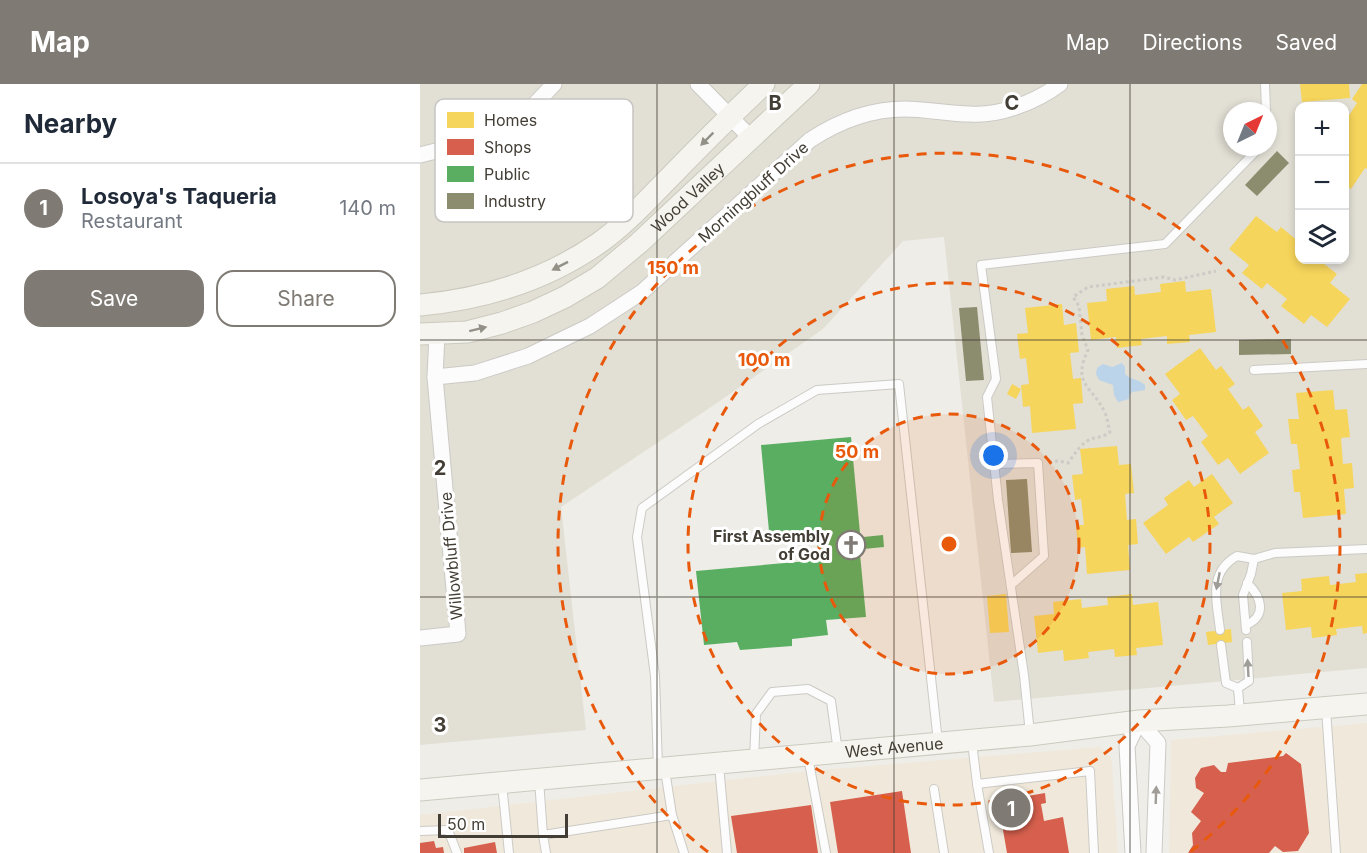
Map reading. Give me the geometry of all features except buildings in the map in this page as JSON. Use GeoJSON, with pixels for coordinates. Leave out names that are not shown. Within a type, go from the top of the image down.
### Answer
{"type":"FeatureCollection","features":[{"type":"Feature","properties":{"kind":"main road","name":"Wood Valley"},"geometry":{"type":"LineString","coordinates":[[633,213],[764,84]]}},
{"type":"Feature","properties":{"kind":"main road","name":"Wood Valley"},"geometry":{"type":"LineString","coordinates":[[429,334],[467,332],[502,323],[566,297],[597,278],[639,243],[808,84]]}},
{"type":"Feature","properties":{"kind":"main road","name":"Wood Valley"},"geometry":{"type":"LineString","coordinates":[[420,305],[476,298],[508,289],[559,266],[601,242],[623,222]]}},
{"type":"Feature","properties":{"kind":"main road","name":"West Avenue"},"geometry":{"type":"LineString","coordinates":[[420,790],[972,741],[1139,721],[1367,704]]}},
{"type":"Feature","properties":{"kind":"street"},"geometry":{"type":"LineString","coordinates":[[540,99],[554,84]]}},
{"type":"Feature","properties":{"kind":"street"},"geometry":{"type":"LineString","coordinates":[[698,84],[751,138]]}},
{"type":"Feature","properties":{"kind":"street","name":"Morningbluff Drive"},"geometry":{"type":"LineString","coordinates":[[435,377],[475,373],[528,356],[590,326],[642,292],[810,140],[839,123],[870,112],[903,109],[972,115],[1005,110],[1036,99],[1060,84]]}},
{"type":"Feature","properties":{"kind":"street"},"geometry":{"type":"LineString","coordinates":[[420,155],[435,151]]}},
{"type":"Feature","properties":{"kind":"street","name":"Willowbluff Drive"},"geometry":{"type":"LineString","coordinates":[[420,638],[458,634],[435,377],[429,334]]}},
{"type":"Feature","properties":{"kind":"street"},"geometry":{"type":"LineString","coordinates":[[1132,853],[1127,746],[1139,721],[1158,743],[1154,853]]}},
{"type":"Feature","properties":{"kind":"lane"},"geometry":{"type":"LineString","coordinates":[[1265,84],[1266,102]]}},
{"type":"Feature","properties":{"kind":"lane"},"geometry":{"type":"LineString","coordinates":[[1030,735],[987,397],[996,379],[981,265],[1165,244],[1251,156]]}},
{"type":"Feature","properties":{"kind":"lane"},"geometry":{"type":"LineString","coordinates":[[1254,370],[1367,364]]}},
{"type":"Feature","properties":{"kind":"lane"},"geometry":{"type":"LineString","coordinates":[[684,853],[672,815],[662,769],[655,676],[637,537],[642,508],[758,424],[817,390],[898,384],[938,744]]}},
{"type":"Feature","properties":{"kind":"lane"},"geometry":{"type":"LineString","coordinates":[[994,464],[1038,463],[1044,556],[1011,585]]}},
{"type":"Feature","properties":{"kind":"lane"},"geometry":{"type":"LineString","coordinates":[[1220,630],[1216,591],[1219,573],[1223,565],[1237,556],[1254,559],[1275,553],[1367,549]]}},
{"type":"Feature","properties":{"kind":"lane"},"geometry":{"type":"LineString","coordinates":[[1247,583],[1257,596],[1260,610],[1258,617],[1246,627],[1243,595],[1254,559]]}},
{"type":"Feature","properties":{"kind":"lane"},"geometry":{"type":"LineString","coordinates":[[1238,688],[1249,681],[1247,642]]}},
{"type":"Feature","properties":{"kind":"lane"},"geometry":{"type":"LineString","coordinates":[[1221,645],[1226,684],[1238,688]]}},
{"type":"Feature","properties":{"kind":"lane"},"geometry":{"type":"LineString","coordinates":[[1238,688],[1240,714]]}},
{"type":"Feature","properties":{"kind":"lane"},"geometry":{"type":"LineString","coordinates":[[754,761],[756,714],[772,692],[808,689],[831,700],[838,753]]}},
{"type":"Feature","properties":{"kind":"lane"},"geometry":{"type":"LineString","coordinates":[[1326,708],[1336,853]]}},
{"type":"Feature","properties":{"kind":"lane"},"geometry":{"type":"LineString","coordinates":[[972,741],[976,784],[989,853]]}},
{"type":"Feature","properties":{"kind":"lane"},"geometry":{"type":"LineString","coordinates":[[808,756],[826,853]]}},
{"type":"Feature","properties":{"kind":"lane"},"geometry":{"type":"LineString","coordinates":[[719,764],[728,853]]}},
{"type":"Feature","properties":{"kind":"lane"},"geometry":{"type":"LineString","coordinates":[[976,784],[1090,771],[1094,853]]}},
{"type":"Feature","properties":{"kind":"lane"},"geometry":{"type":"LineString","coordinates":[[539,780],[546,853]]}},
{"type":"Feature","properties":{"kind":"lane"},"geometry":{"type":"LineString","coordinates":[[502,783],[509,853]]}},
{"type":"Feature","properties":{"kind":"lane"},"geometry":{"type":"LineString","coordinates":[[934,789],[944,853]]}},
{"type":"Feature","properties":{"kind":"lane"},"geometry":{"type":"LineString","coordinates":[[543,836],[672,815]]}},
{"type":"Feature","properties":{"kind":"lane"},"geometry":{"type":"LineString","coordinates":[[420,831],[448,830],[457,853]]}},
{"type":"Feature","properties":{"kind":"path"},"geometry":{"type":"LineString","coordinates":[[1038,463],[1059,460],[1068,463],[1089,439],[1100,439],[1110,432],[1105,414],[1081,380],[1081,369],[1088,350],[1082,335],[1079,306],[1073,297],[1088,287],[1164,277],[1175,280],[1216,271]]}},
{"type":"Feature","properties":{"kind":"shaded area"},"geometry":{"type":"Polygon","coordinates":[[[420,84],[1367,84],[1367,668],[994,702],[944,237],[903,241],[823,329],[561,507],[586,730],[420,745],[420,84]]]}},
{"type":"Feature","properties":{"kind":"shaded area"},"geometry":{"type":"Polygon","coordinates":[[[1367,723],[1367,853],[1169,853],[1171,740],[1367,723]]]}},
{"type":"Feature","properties":{"kind":"shaded area"},"geometry":{"type":"Polygon","coordinates":[[[1100,747],[1111,757],[1118,853],[420,853],[420,815],[809,771],[1100,747]]]}},
{"type":"Feature","properties":{"kind":"water"},"geometry":{"type":"Polygon","coordinates":[[[1122,363],[1125,367],[1125,374],[1145,385],[1145,390],[1132,392],[1129,399],[1118,402],[1114,395],[1113,385],[1099,380],[1096,374],[1097,368],[1103,364],[1112,367],[1122,363]]]}},
{"type":"Feature","properties":{"kind":"place","name":"First Assembly of God"},"geometry":{"type":"Point","coordinates":[851,545]}},
{"type":"Feature","properties":{"kind":"place","name":"Losoya's Taqueria"},"geometry":{"type":"Point","coordinates":[1011,808]}}]}
